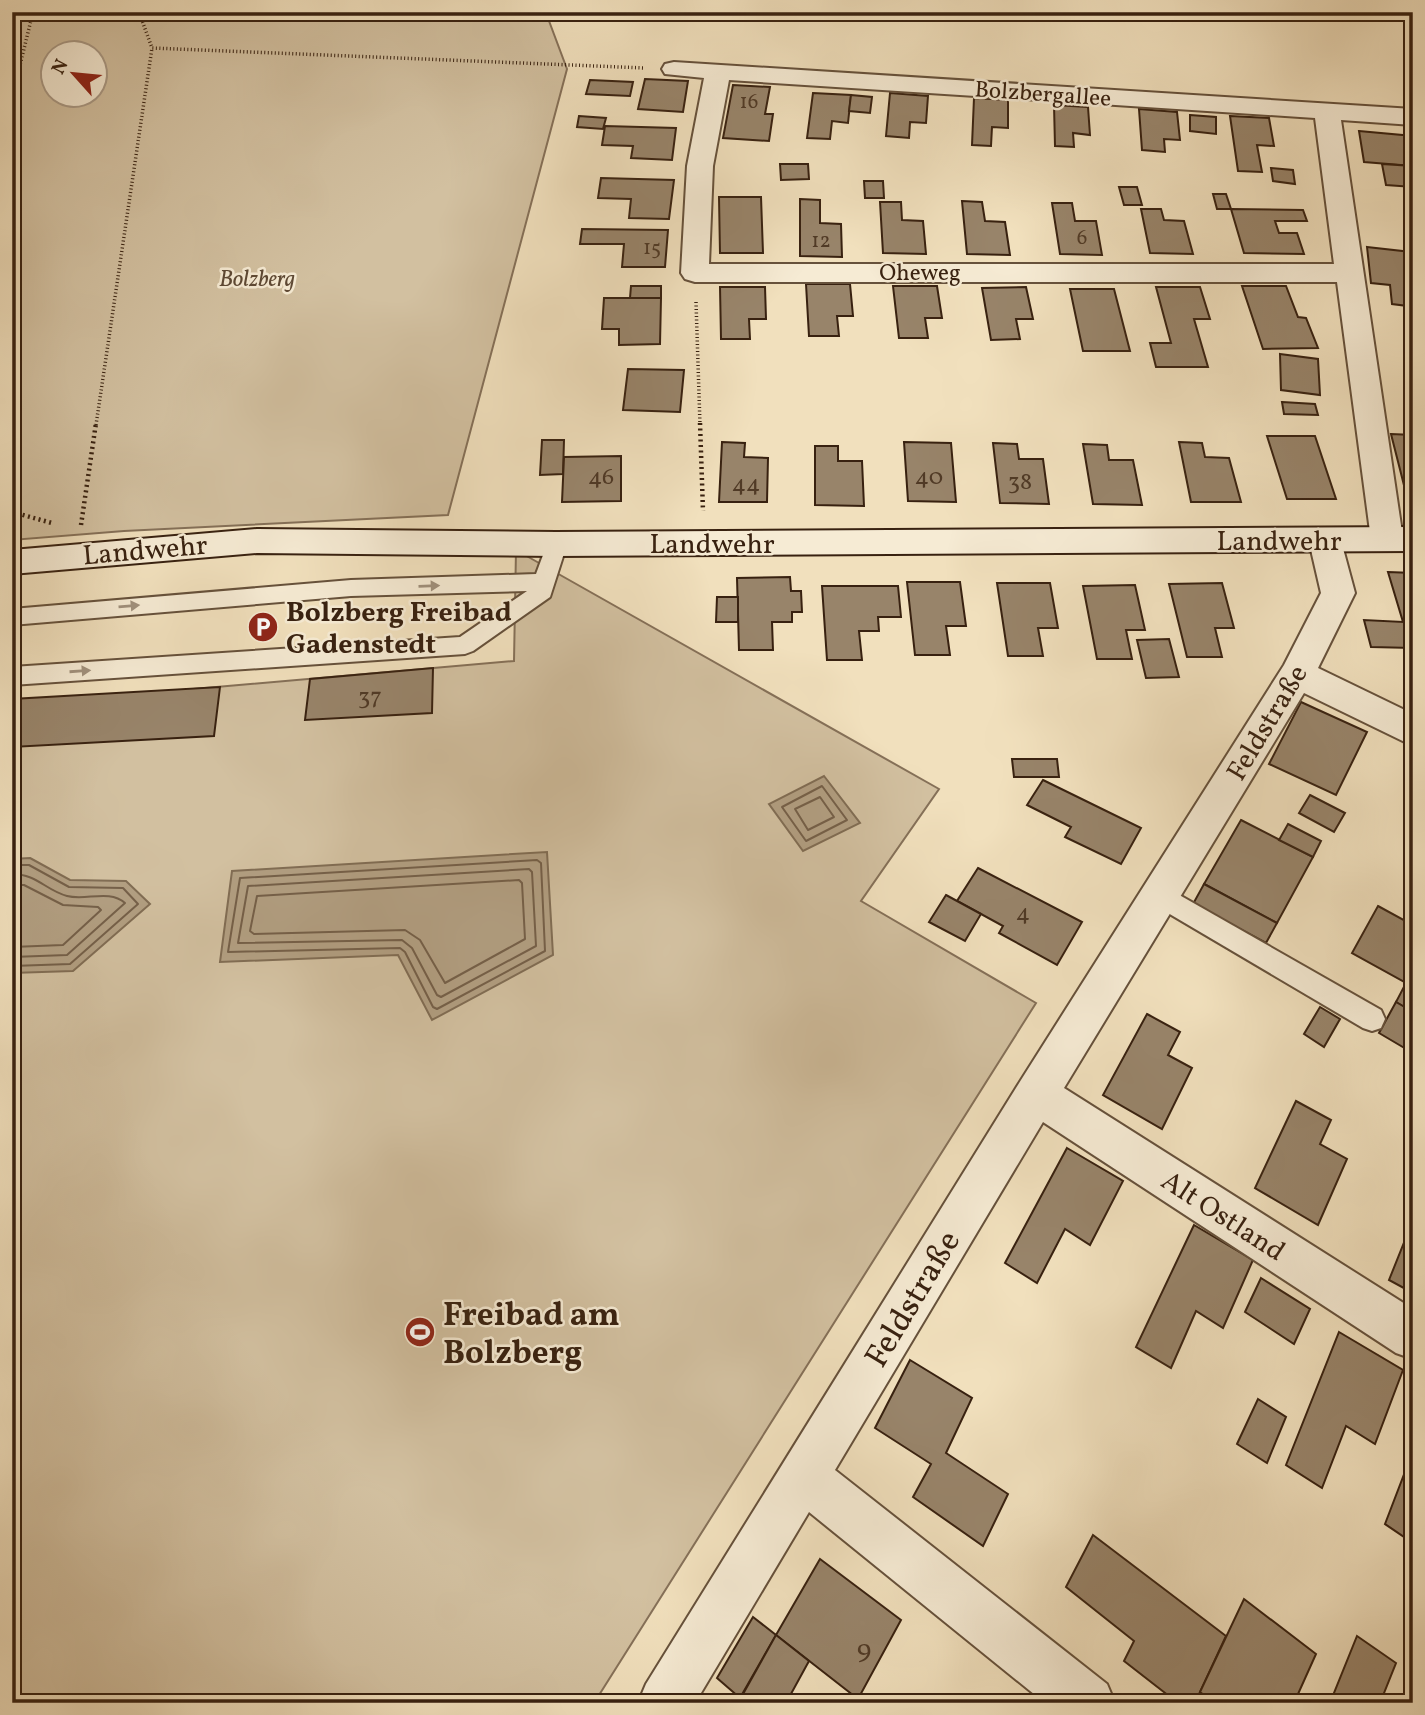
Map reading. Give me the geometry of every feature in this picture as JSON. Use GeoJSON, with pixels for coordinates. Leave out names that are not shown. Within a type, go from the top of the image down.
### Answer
{"type":"FeatureCollection","features":[{"type":"Feature","properties":{"kind":"street","name":"Bolzbergallee"},"geometry":{"type":"LineString","coordinates":[[674,69],[1413,117]]}},
{"type":"Feature","properties":{"kind":"street"},"geometry":{"type":"LineString","coordinates":[[695,273],[700,166],[718,72]]}},
{"type":"Feature","properties":{"kind":"street"},"geometry":{"type":"LineString","coordinates":[[1327,111],[1349,272],[1400,539]]}},
{"type":"Feature","properties":{"kind":"street","name":"Oheweg"},"geometry":{"type":"LineString","coordinates":[[695,273],[1349,272]]}},
{"type":"Feature","properties":{"kind":"street","name":"Landwehr"},"geometry":{"type":"LineString","coordinates":[[12,562],[80,543],[257,541],[556,544],[1400,539]]}},
{"type":"Feature","properties":{"kind":"street","name":"Feldstraße"},"geometry":{"type":"LineString","coordinates":[[665,1703],[1036,1094],[1297,674],[1338,593],[1325,541]]}},
{"type":"Feature","properties":{"kind":"street"},"geometry":{"type":"LineString","coordinates":[[1297,674],[1413,732]]}},
{"type":"Feature","properties":{"kind":"street","name":"Alt Ostland"},"geometry":{"type":"LineString","coordinates":[[1036,1094],[1413,1336]]}},
{"type":"Feature","properties":{"kind":"street"},"geometry":{"type":"LineString","coordinates":[[803,1476],[1088,1703]]}},
{"type":"Feature","properties":{"kind":"lane"},"geometry":{"type":"LineString","coordinates":[[12,676],[465,645],[542,591],[556,544]]}},
{"type":"Feature","properties":{"kind":"lane"},"geometry":{"type":"LineString","coordinates":[[12,617],[351,588],[545,582]]}},
{"type":"Feature","properties":{"kind":"lane"},"geometry":{"type":"LineString","coordinates":[[1160,895],[1372,1018]]}},
{"type":"Feature","properties":{"kind":"path"},"geometry":{"type":"LineString","coordinates":[[12,98],[33,12]]}},
{"type":"Feature","properties":{"kind":"path"},"geometry":{"type":"LineString","coordinates":[[12,512],[80,543],[152,48],[139,12]]}},
{"type":"Feature","properties":{"kind":"path"},"geometry":{"type":"LineString","coordinates":[[152,48],[674,69]]}},
{"type":"Feature","properties":{"kind":"path"},"geometry":{"type":"LineString","coordinates":[[695,273],[704,543]]}},
{"type":"Feature","properties":{"kind":"green space","name":"Bolzberg"},"geometry":{"type":"Polygon","coordinates":[[[12,12],[265,12],[549,21],[567,69],[448,515],[124,531],[12,540],[12,12]]]}},
{"type":"Feature","properties":{"kind":"green space","name":"Freibad am Bolzberg"},"geometry":{"type":"Polygon","coordinates":[[[516,550],[939,789],[861,901],[1036,1003],[594,1703],[12,1703],[12,705],[514,661],[516,550]]]}},
{"type":"Feature","properties":{"kind":"water"},"geometry":{"type":"Polygon","coordinates":[[[824,776],[860,823],[803,851],[769,804],[824,776]]]}},
{"type":"Feature","properties":{"kind":"water"},"geometry":{"type":"Polygon","coordinates":[[[547,852],[553,955],[432,1020],[398,955],[220,962],[232,871],[547,852]]]}},
{"type":"Feature","properties":{"kind":"water"},"geometry":{"type":"Polygon","coordinates":[[[30,858],[70,880],[126,881],[150,904],[73,971],[12,973],[12,859],[30,858]]]}},
{"type":"Feature","properties":{"kind":"building"},"geometry":{"type":"Polygon","coordinates":[[[645,79],[688,81],[683,112],[638,109],[645,79]]]}},
{"type":"Feature","properties":{"kind":"building"},"geometry":{"type":"Polygon","coordinates":[[[590,80],[633,82],[630,96],[586,94],[590,80]]]}},
{"type":"Feature","properties":{"kind":"building"},"geometry":{"type":"Polygon","coordinates":[[[733,85],[770,87],[765,114],[773,114],[769,141],[723,138],[733,85]]]}},
{"type":"Feature","properties":{"kind":"building"},"geometry":{"type":"Polygon","coordinates":[[[813,93],[851,95],[848,123],[832,121],[830,139],[807,138],[813,93]]]}},
{"type":"Feature","properties":{"kind":"building"},"geometry":{"type":"Polygon","coordinates":[[[890,93],[928,96],[926,123],[910,122],[909,138],[886,136],[890,93]]]}},
{"type":"Feature","properties":{"kind":"building"},"geometry":{"type":"Polygon","coordinates":[[[851,95],[872,97],[870,113],[849,111],[851,95]]]}},
{"type":"Feature","properties":{"kind":"building"},"geometry":{"type":"Polygon","coordinates":[[[974,98],[1008,100],[1008,128],[992,127],[991,146],[972,145],[974,98]]]}},
{"type":"Feature","properties":{"kind":"building"},"geometry":{"type":"Polygon","coordinates":[[[1054,105],[1088,107],[1090,135],[1073,133],[1074,147],[1055,146],[1054,105]]]}},
{"type":"Feature","properties":{"kind":"building"},"geometry":{"type":"Polygon","coordinates":[[[1139,109],[1177,112],[1180,140],[1164,139],[1165,152],[1142,150],[1139,109]]]}},
{"type":"Feature","properties":{"kind":"building"},"geometry":{"type":"Polygon","coordinates":[[[1190,115],[1216,117],[1216,134],[1190,131],[1190,115]]]}},
{"type":"Feature","properties":{"kind":"building"},"geometry":{"type":"Polygon","coordinates":[[[579,116],[606,118],[603,129],[577,127],[579,116]]]}},
{"type":"Feature","properties":{"kind":"building"},"geometry":{"type":"Polygon","coordinates":[[[1230,116],[1269,118],[1274,146],[1257,145],[1262,172],[1238,171],[1230,116]]]}},
{"type":"Feature","properties":{"kind":"building"},"geometry":{"type":"Polygon","coordinates":[[[605,126],[676,128],[672,160],[631,158],[633,146],[602,145],[605,126]]]}},
{"type":"Feature","properties":{"kind":"building"},"geometry":{"type":"Polygon","coordinates":[[[1359,131],[1413,136],[1413,166],[1364,162],[1359,131]]]}},
{"type":"Feature","properties":{"kind":"building"},"geometry":{"type":"Polygon","coordinates":[[[780,164],[808,164],[809,179],[781,180],[780,164]]]}},
{"type":"Feature","properties":{"kind":"building"},"geometry":{"type":"Polygon","coordinates":[[[1382,164],[1413,166],[1413,187],[1386,185],[1382,164]]]}},
{"type":"Feature","properties":{"kind":"building"},"geometry":{"type":"Polygon","coordinates":[[[1271,168],[1293,170],[1295,184],[1273,181],[1271,168]]]}},
{"type":"Feature","properties":{"kind":"building"},"geometry":{"type":"Polygon","coordinates":[[[601,178],[674,180],[669,219],[629,218],[631,199],[598,198],[601,178]]]}},
{"type":"Feature","properties":{"kind":"building"},"geometry":{"type":"Polygon","coordinates":[[[864,181],[883,181],[884,198],[865,198],[864,181]]]}},
{"type":"Feature","properties":{"kind":"building"},"geometry":{"type":"Polygon","coordinates":[[[1119,187],[1137,187],[1142,205],[1124,205],[1119,187]]]}},
{"type":"Feature","properties":{"kind":"building"},"geometry":{"type":"Polygon","coordinates":[[[1213,194],[1226,194],[1231,209],[1217,209],[1213,194]]]}},
{"type":"Feature","properties":{"kind":"building"},"geometry":{"type":"Polygon","coordinates":[[[719,197],[761,197],[763,253],[720,253],[719,197]]]}},
{"type":"Feature","properties":{"kind":"building"},"geometry":{"type":"Polygon","coordinates":[[[800,199],[820,200],[820,223],[841,224],[842,257],[800,256],[800,199]]]}},
{"type":"Feature","properties":{"kind":"building"},"geometry":{"type":"Polygon","coordinates":[[[962,201],[982,202],[985,221],[1005,222],[1010,255],[967,254],[962,201]]]}},
{"type":"Feature","properties":{"kind":"building"},"geometry":{"type":"Polygon","coordinates":[[[880,202],[901,202],[902,220],[923,221],[926,254],[883,253],[880,202]]]}},
{"type":"Feature","properties":{"kind":"building"},"geometry":{"type":"Polygon","coordinates":[[[1052,203],[1072,203],[1075,221],[1096,221],[1102,255],[1060,254],[1052,203]]]}},
{"type":"Feature","properties":{"kind":"building"},"geometry":{"type":"Polygon","coordinates":[[[1141,209],[1161,209],[1164,220],[1184,221],[1193,254],[1150,253],[1141,209]]]}},
{"type":"Feature","properties":{"kind":"building"},"geometry":{"type":"Polygon","coordinates":[[[1231,209],[1303,210],[1307,221],[1275,221],[1279,233],[1297,233],[1304,254],[1244,253],[1231,209]]]}},
{"type":"Feature","properties":{"kind":"building"},"geometry":{"type":"Polygon","coordinates":[[[582,229],[668,230],[665,267],[622,267],[624,244],[580,244],[582,229]]]}},
{"type":"Feature","properties":{"kind":"building"},"geometry":{"type":"Polygon","coordinates":[[[1367,247],[1411,252],[1413,287],[1406,287],[1408,306],[1392,304],[1390,285],[1371,283],[1367,247]]]}},
{"type":"Feature","properties":{"kind":"building"},"geometry":{"type":"Polygon","coordinates":[[[806,284],[850,284],[853,316],[837,316],[839,336],[809,336],[806,284]]]}},
{"type":"Feature","properties":{"kind":"building"},"geometry":{"type":"Polygon","coordinates":[[[631,286],[661,286],[661,298],[630,298],[631,286]]]}},
{"type":"Feature","properties":{"kind":"building"},"geometry":{"type":"Polygon","coordinates":[[[893,286],[937,286],[942,318],[925,318],[928,338],[899,338],[893,286]]]}},
{"type":"Feature","properties":{"kind":"building"},"geometry":{"type":"Polygon","coordinates":[[[1242,286],[1286,286],[1298,317],[1306,318],[1318,348],[1263,349],[1242,286]]]}},
{"type":"Feature","properties":{"kind":"building"},"geometry":{"type":"Polygon","coordinates":[[[720,287],[765,287],[766,319],[749,319],[750,339],[721,339],[720,287]]]}},
{"type":"Feature","properties":{"kind":"building"},"geometry":{"type":"Polygon","coordinates":[[[1026,287],[1033,319],[1016,319],[1020,339],[991,340],[982,288],[1026,287]]]}},
{"type":"Feature","properties":{"kind":"building"},"geometry":{"type":"Polygon","coordinates":[[[1156,287],[1200,287],[1210,319],[1194,319],[1208,367],[1156,367],[1150,343],[1171,343],[1156,287]]]}},
{"type":"Feature","properties":{"kind":"building"},"geometry":{"type":"Polygon","coordinates":[[[1070,289],[1114,289],[1130,351],[1083,351],[1070,289]]]}},
{"type":"Feature","properties":{"kind":"building"},"geometry":{"type":"Polygon","coordinates":[[[604,298],[661,298],[660,344],[619,345],[619,329],[602,329],[604,298]]]}},
{"type":"Feature","properties":{"kind":"building"},"geometry":{"type":"Polygon","coordinates":[[[1280,354],[1318,359],[1320,395],[1281,390],[1280,354]]]}},
{"type":"Feature","properties":{"kind":"building"},"geometry":{"type":"Polygon","coordinates":[[[628,369],[684,370],[680,412],[623,410],[628,369]]]}},
{"type":"Feature","properties":{"kind":"building"},"geometry":{"type":"Polygon","coordinates":[[[1282,402],[1315,404],[1318,415],[1284,414],[1282,402]]]}},
{"type":"Feature","properties":{"kind":"building"},"geometry":{"type":"Polygon","coordinates":[[[1391,434],[1413,435],[1413,498],[1407,497],[1391,434]]]}},
{"type":"Feature","properties":{"kind":"building"},"geometry":{"type":"Polygon","coordinates":[[[1267,436],[1315,436],[1336,499],[1287,499],[1267,436]]]}},
{"type":"Feature","properties":{"kind":"building"},"geometry":{"type":"Polygon","coordinates":[[[542,440],[564,440],[563,474],[540,475],[542,440]]]}},
{"type":"Feature","properties":{"kind":"building"},"geometry":{"type":"Polygon","coordinates":[[[722,442],[745,443],[744,457],[768,458],[767,502],[719,502],[722,442]]]}},
{"type":"Feature","properties":{"kind":"building"},"geometry":{"type":"Polygon","coordinates":[[[904,442],[951,443],[956,502],[908,501],[904,442]]]}},
{"type":"Feature","properties":{"kind":"building"},"geometry":{"type":"Polygon","coordinates":[[[1179,442],[1202,443],[1205,457],[1229,458],[1241,502],[1191,502],[1179,442]]]}},
{"type":"Feature","properties":{"kind":"building"},"geometry":{"type":"Polygon","coordinates":[[[993,443],[1017,444],[1019,459],[1043,459],[1049,504],[1000,503],[993,443]]]}},
{"type":"Feature","properties":{"kind":"building"},"geometry":{"type":"Polygon","coordinates":[[[1083,444],[1107,445],[1109,460],[1133,460],[1142,505],[1093,504],[1083,444]]]}},
{"type":"Feature","properties":{"kind":"building"},"geometry":{"type":"Polygon","coordinates":[[[815,446],[838,446],[838,461],[862,461],[864,506],[815,505],[815,446]]]}},
{"type":"Feature","properties":{"kind":"building"},"geometry":{"type":"Polygon","coordinates":[[[621,456],[621,501],[562,502],[564,457],[621,456]]]}},
{"type":"Feature","properties":{"kind":"building"},"geometry":{"type":"Polygon","coordinates":[[[1388,572],[1413,573],[1413,648],[1371,647],[1364,620],[1403,622],[1388,572]]]}},
{"type":"Feature","properties":{"kind":"building"},"geometry":{"type":"Polygon","coordinates":[[[790,577],[791,591],[801,591],[802,612],[792,612],[792,622],[772,622],[773,650],[739,650],[737,578],[790,577]]]}},
{"type":"Feature","properties":{"kind":"building"},"geometry":{"type":"Polygon","coordinates":[[[907,582],[960,582],[966,626],[946,626],[950,655],[915,655],[907,582]]]}},
{"type":"Feature","properties":{"kind":"building"},"geometry":{"type":"Polygon","coordinates":[[[997,583],[1050,583],[1058,628],[1038,628],[1043,656],[1008,656],[997,583]]]}},
{"type":"Feature","properties":{"kind":"building"},"geometry":{"type":"Polygon","coordinates":[[[1222,583],[1234,628],[1215,628],[1222,657],[1187,657],[1169,584],[1222,583]]]}},
{"type":"Feature","properties":{"kind":"building"},"geometry":{"type":"Polygon","coordinates":[[[1135,585],[1145,630],[1126,630],[1132,659],[1097,659],[1083,586],[1135,585]]]}},
{"type":"Feature","properties":{"kind":"building"},"geometry":{"type":"Polygon","coordinates":[[[822,586],[898,586],[901,617],[878,617],[879,631],[859,631],[862,660],[827,660],[822,586]]]}},
{"type":"Feature","properties":{"kind":"building"},"geometry":{"type":"Polygon","coordinates":[[[717,597],[738,597],[738,622],[716,622],[717,597]]]}},
{"type":"Feature","properties":{"kind":"building"},"geometry":{"type":"Polygon","coordinates":[[[1169,639],[1179,677],[1146,678],[1137,640],[1169,639]]]}},
{"type":"Feature","properties":{"kind":"building"},"geometry":{"type":"Polygon","coordinates":[[[433,668],[432,713],[305,720],[310,679],[433,668]]]}},
{"type":"Feature","properties":{"kind":"building"},"geometry":{"type":"Polygon","coordinates":[[[220,687],[214,736],[12,747],[12,699],[220,687]]]}},
{"type":"Feature","properties":{"kind":"building"},"geometry":{"type":"Polygon","coordinates":[[[1301,702],[1367,732],[1336,795],[1269,764],[1301,702]]]}},
{"type":"Feature","properties":{"kind":"building"},"geometry":{"type":"Polygon","coordinates":[[[1012,759],[1057,759],[1059,777],[1014,777],[1012,759]]]}},
{"type":"Feature","properties":{"kind":"building"},"geometry":{"type":"Polygon","coordinates":[[[1043,780],[1141,828],[1121,864],[1065,837],[1071,827],[1027,805],[1043,780]]]}},
{"type":"Feature","properties":{"kind":"building"},"geometry":{"type":"Polygon","coordinates":[[[1310,795],[1345,813],[1334,832],[1299,813],[1310,795]]]}},
{"type":"Feature","properties":{"kind":"building"},"geometry":{"type":"Polygon","coordinates":[[[1241,820],[1313,857],[1277,923],[1204,884],[1241,820]]]}},
{"type":"Feature","properties":{"kind":"building"},"geometry":{"type":"Polygon","coordinates":[[[1288,824],[1321,841],[1313,857],[1279,840],[1288,824]]]}},
{"type":"Feature","properties":{"kind":"building"},"geometry":{"type":"Polygon","coordinates":[[[978,868],[1082,922],[1057,965],[999,933],[1003,926],[957,901],[978,868]]]}},
{"type":"Feature","properties":{"kind":"building"},"geometry":{"type":"Polygon","coordinates":[[[1204,884],[1277,923],[1266,943],[1193,904],[1204,884]]]}},
{"type":"Feature","properties":{"kind":"building"},"geometry":{"type":"Polygon","coordinates":[[[946,895],[981,914],[965,941],[929,922],[946,895]]]}},
{"type":"Feature","properties":{"kind":"building"},"geometry":{"type":"Polygon","coordinates":[[[1378,906],[1413,925],[1413,1012],[1396,1002],[1406,983],[1352,953],[1378,906]]]}},
{"type":"Feature","properties":{"kind":"building"},"geometry":{"type":"Polygon","coordinates":[[[1396,1002],[1413,1012],[1413,1053],[1379,1033],[1396,1002]]]}},
{"type":"Feature","properties":{"kind":"building"},"geometry":{"type":"Polygon","coordinates":[[[1320,1007],[1340,1019],[1324,1047],[1304,1034],[1320,1007]]]}},
{"type":"Feature","properties":{"kind":"building"},"geometry":{"type":"Polygon","coordinates":[[[1147,1014],[1180,1032],[1168,1055],[1192,1068],[1162,1129],[1103,1095],[1147,1014]]]}},
{"type":"Feature","properties":{"kind":"building"},"geometry":{"type":"Polygon","coordinates":[[[1296,1101],[1331,1120],[1320,1144],[1347,1159],[1318,1225],[1255,1188],[1296,1101]]]}},
{"type":"Feature","properties":{"kind":"building"},"geometry":{"type":"Polygon","coordinates":[[[1067,1148],[1123,1181],[1090,1245],[1065,1229],[1037,1283],[1005,1263],[1067,1148]]]}},
{"type":"Feature","properties":{"kind":"building"},"geometry":{"type":"Polygon","coordinates":[[[1413,1220],[1413,1293],[1389,1280],[1413,1220]]]}},
{"type":"Feature","properties":{"kind":"building"},"geometry":{"type":"Polygon","coordinates":[[[1194,1225],[1253,1260],[1223,1328],[1196,1311],[1171,1368],[1136,1347],[1194,1225]]]}},
{"type":"Feature","properties":{"kind":"building"},"geometry":{"type":"Polygon","coordinates":[[[1261,1278],[1310,1309],[1294,1344],[1245,1312],[1261,1278]]]}},
{"type":"Feature","properties":{"kind":"building"},"geometry":{"type":"Polygon","coordinates":[[[1339,1332],[1403,1370],[1375,1444],[1346,1426],[1322,1488],[1286,1465],[1339,1332]]]}},
{"type":"Feature","properties":{"kind":"building"},"geometry":{"type":"Polygon","coordinates":[[[910,1360],[972,1398],[946,1453],[1008,1494],[983,1546],[913,1497],[931,1464],[875,1428],[910,1360]]]}},
{"type":"Feature","properties":{"kind":"building"},"geometry":{"type":"Polygon","coordinates":[[[1258,1399],[1286,1417],[1267,1463],[1237,1444],[1258,1399]]]}},
{"type":"Feature","properties":{"kind":"building"},"geometry":{"type":"Polygon","coordinates":[[[1408,1464],[1413,1467],[1413,1543],[1385,1524],[1408,1464]]]}},
{"type":"Feature","properties":{"kind":"building"},"geometry":{"type":"Polygon","coordinates":[[[1093,1535],[1226,1636],[1195,1703],[1178,1703],[1124,1661],[1134,1641],[1066,1587],[1093,1535]]]}},
{"type":"Feature","properties":{"kind":"building"},"geometry":{"type":"Polygon","coordinates":[[[820,1559],[901,1620],[858,1699],[776,1635],[820,1559]]]}},
{"type":"Feature","properties":{"kind":"building"},"geometry":{"type":"Polygon","coordinates":[[[1244,1599],[1316,1654],[1294,1703],[1214,1703],[1200,1692],[1244,1599]]]}},
{"type":"Feature","properties":{"kind":"building"},"geometry":{"type":"Polygon","coordinates":[[[753,1617],[776,1635],[740,1698],[717,1678],[753,1617]]]}},
{"type":"Feature","properties":{"kind":"building"},"geometry":{"type":"Polygon","coordinates":[[[776,1635],[809,1661],[786,1703],[738,1703],[776,1635]]]}},
{"type":"Feature","properties":{"kind":"building"},"geometry":{"type":"Polygon","coordinates":[[[1357,1636],[1396,1663],[1380,1703],[1339,1703],[1332,1698],[1357,1636]]]}},
{"type":"Feature","properties":{"kind":"place","name":"Bolzberg Freibad Gadenstedt"},"geometry":{"type":"Point","coordinates":[263,627]}},
{"type":"Feature","properties":{"kind":"place","name":"Freibad am Bolzberg"},"geometry":{"type":"Point","coordinates":[420,1332]}}]}
